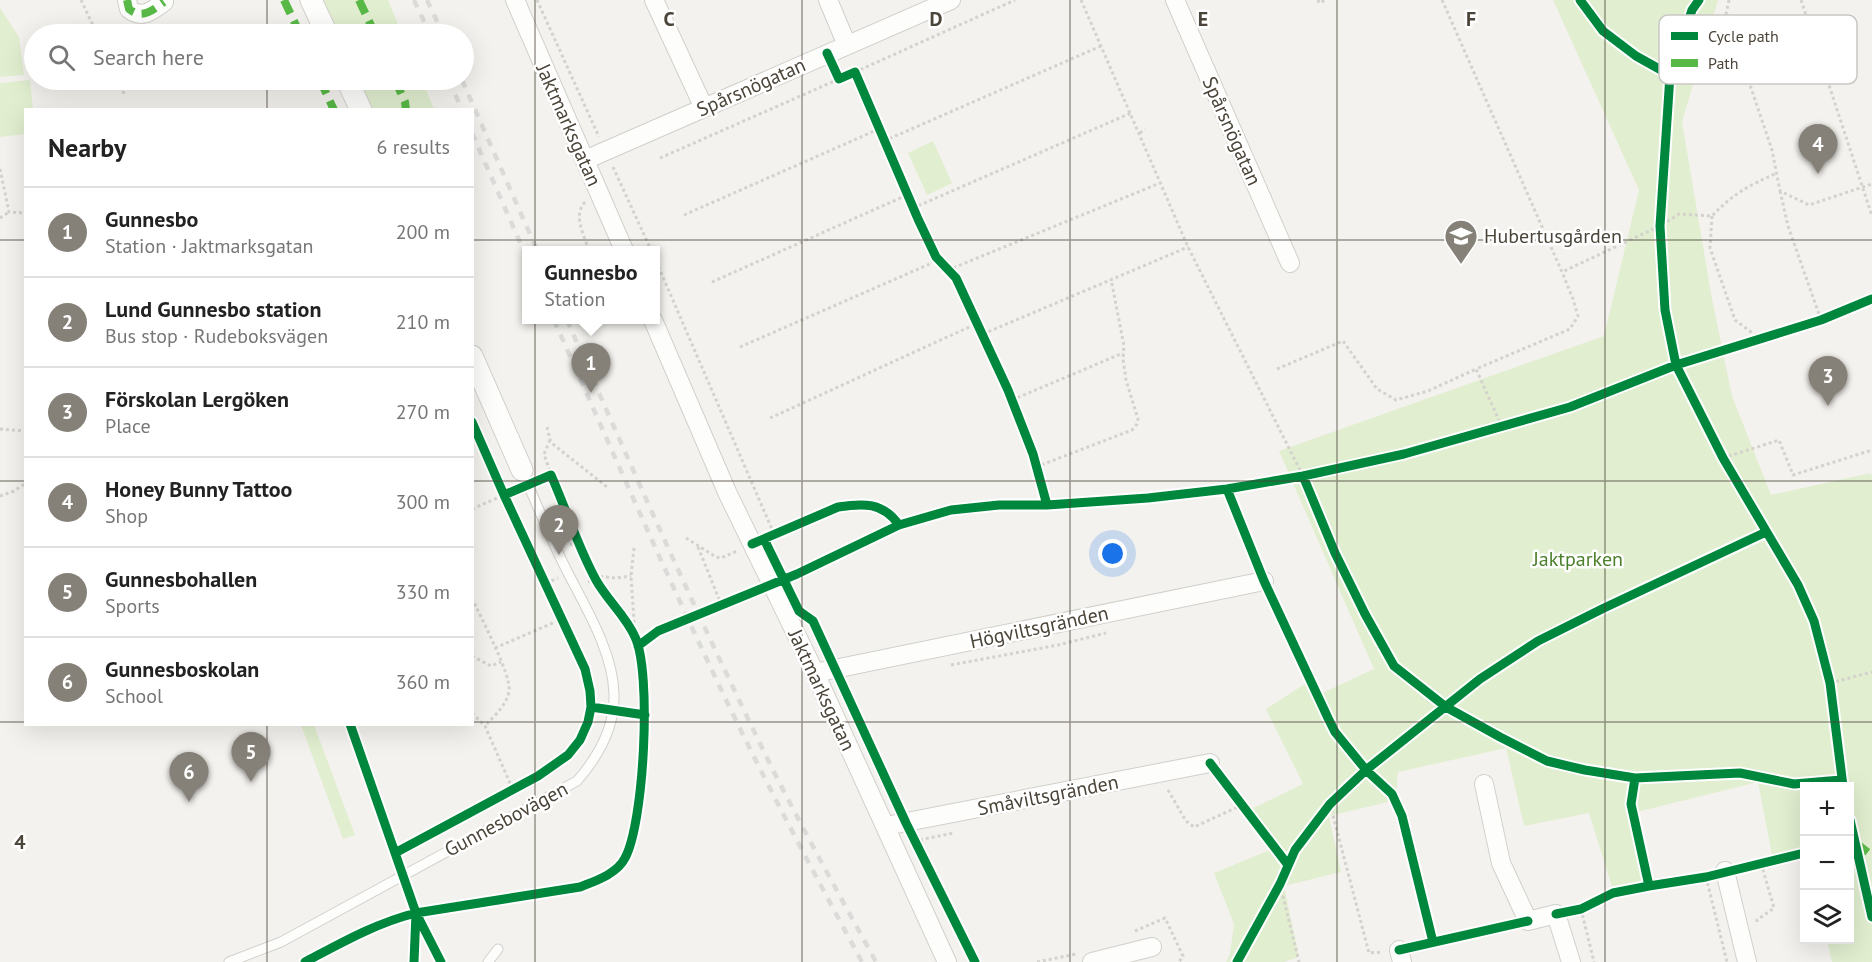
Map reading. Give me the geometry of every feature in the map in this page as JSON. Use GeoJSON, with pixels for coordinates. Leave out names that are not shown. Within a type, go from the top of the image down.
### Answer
{"type":"FeatureCollection","features":[{"type":"Feature","properties":{"kind":"street"},"geometry":{"type":"LineString","coordinates":[[128,0],[129,9],[140,14],[149,12],[165,1]]}},
{"type":"Feature","properties":{"kind":"street"},"geometry":{"type":"LineString","coordinates":[[311,0],[322,24]]}},
{"type":"Feature","properties":{"kind":"street","name":"Jaktmarksgatan"},"geometry":{"type":"LineString","coordinates":[[514,0],[622,246]]}},
{"type":"Feature","properties":{"kind":"street"},"geometry":{"type":"LineString","coordinates":[[654,0],[704,108]]}},
{"type":"Feature","properties":{"kind":"street"},"geometry":{"type":"LineString","coordinates":[[828,0],[847,45]]}},
{"type":"Feature","properties":{"kind":"street","name":"Spårsnögatan"},"geometry":{"type":"LineString","coordinates":[[585,160],[951,0]]}},
{"type":"Feature","properties":{"kind":"street","name":"Spårsnögatan"},"geometry":{"type":"LineString","coordinates":[[1175,0],[1290,263]]}},
{"type":"Feature","properties":{"kind":"street"},"geometry":{"type":"LineString","coordinates":[[352,90],[360,108]]}},
{"type":"Feature","properties":{"kind":"street","name":"Jaktmarksgatan"},"geometry":{"type":"LineString","coordinates":[[655,324],[727,492],[815,673],[947,962]]}},
{"type":"Feature","properties":{"kind":"street"},"geometry":{"type":"LineString","coordinates":[[474,361],[525,477]]}},
{"type":"Feature","properties":{"kind":"street","name":"Högviltsgränden"},"geometry":{"type":"LineString","coordinates":[[815,673],[1264,581]]}},
{"type":"Feature","properties":{"kind":"street","name":"Småviltsgränden"},"geometry":{"type":"LineString","coordinates":[[886,826],[1210,763]]}},
{"type":"Feature","properties":{"kind":"street"},"geometry":{"type":"LineString","coordinates":[[1484,784],[1501,863],[1527,921],[1556,914],[1571,962]]}},
{"type":"Feature","properties":{"kind":"street"},"geometry":{"type":"LineString","coordinates":[[1725,871],[1747,962]]}},
{"type":"Feature","properties":{"kind":"street"},"geometry":{"type":"LineString","coordinates":[[1092,962],[1152,947]]}},
{"type":"Feature","properties":{"kind":"lane","name":"Gunnesbovägen"},"geometry":{"type":"LineString","coordinates":[[230,962],[281,942],[577,781],[598,755],[613,711],[614,695],[606,651],[559,555],[525,477]]}},
{"type":"Feature","properties":{"kind":"lane"},"geometry":{"type":"LineString","coordinates":[[488,962],[498,950]]}},
{"type":"Feature","properties":{"kind":"path"},"geometry":{"type":"LineString","coordinates":[[81,0],[92,24]]}},
{"type":"Feature","properties":{"kind":"path"},"geometry":{"type":"LineString","coordinates":[[537,0],[649,246]]}},
{"type":"Feature","properties":{"kind":"path"},"geometry":{"type":"LineString","coordinates":[[660,158],[838,79],[857,75],[1015,0]]}},
{"type":"Feature","properties":{"kind":"path"},"geometry":{"type":"LineString","coordinates":[[1081,0],[1101,46],[1124,87],[1131,113],[1181,221],[1188,247],[1308,487]]}},
{"type":"Feature","properties":{"kind":"path"},"geometry":{"type":"LineString","coordinates":[[1318,0],[1319,3],[1326,0]]}},
{"type":"Feature","properties":{"kind":"path"},"geometry":{"type":"LineString","coordinates":[[1277,369],[1343,341],[1377,389],[1396,400],[1428,391],[1570,329],[1578,316],[1562,272],[1442,0]]}},
{"type":"Feature","properties":{"kind":"path"},"geometry":{"type":"LineString","coordinates":[[1726,15],[1729,0]]}},
{"type":"Feature","properties":{"kind":"path"},"geometry":{"type":"LineString","coordinates":[[1801,0],[1806,15]]}},
{"type":"Feature","properties":{"kind":"path"},"geometry":{"type":"LineString","coordinates":[[884,141],[1101,46]]}},
{"type":"Feature","properties":{"kind":"path"},"geometry":{"type":"LineString","coordinates":[[827,53],[838,79]]}},
{"type":"Feature","properties":{"kind":"path"},"geometry":{"type":"LineString","coordinates":[[1750,84],[1772,150],[1788,226],[1821,320]]}},
{"type":"Feature","properties":{"kind":"path"},"geometry":{"type":"LineString","coordinates":[[1828,84],[1872,216]]}},
{"type":"Feature","properties":{"kind":"path"},"geometry":{"type":"LineString","coordinates":[[123,90],[126,95]]}},
{"type":"Feature","properties":{"kind":"path"},"geometry":{"type":"LineString","coordinates":[[913,208],[1131,113]]}},
{"type":"Feature","properties":{"kind":"path"},"geometry":{"type":"LineString","coordinates":[[875,118],[889,152]]}},
{"type":"Feature","properties":{"kind":"path"},"geometry":{"type":"LineString","coordinates":[[684,215],[879,129]]}},
{"type":"Feature","properties":{"kind":"path"},"geometry":{"type":"LineString","coordinates":[[1140,133],[1145,129]]}},
{"type":"Feature","properties":{"kind":"path"},"geometry":{"type":"LineString","coordinates":[[0,170],[9,212]]}},
{"type":"Feature","properties":{"kind":"path"},"geometry":{"type":"LineString","coordinates":[[1759,338],[1735,320],[1710,248],[1712,216],[1729,198],[1745,187],[1777,173]]}},
{"type":"Feature","properties":{"kind":"path"},"geometry":{"type":"LineString","coordinates":[[948,270],[1161,182]]}},
{"type":"Feature","properties":{"kind":"path"},"geometry":{"type":"LineString","coordinates":[[903,184],[918,219]]}},
{"type":"Feature","properties":{"kind":"path"},"geometry":{"type":"LineString","coordinates":[[1780,191],[1809,205],[1872,184]]}},
{"type":"Feature","properties":{"kind":"path"},"geometry":{"type":"LineString","coordinates":[[587,246],[578,216],[580,208],[585,201],[600,195]]}},
{"type":"Feature","properties":{"kind":"path"},"geometry":{"type":"LineString","coordinates":[[712,282],[907,195]]}},
{"type":"Feature","properties":{"kind":"path"},"geometry":{"type":"LineString","coordinates":[[0,218],[9,212],[24,213]]}},
{"type":"Feature","properties":{"kind":"path"},"geometry":{"type":"LineString","coordinates":[[1562,272],[1660,226],[1679,213],[1712,216]]}},
{"type":"Feature","properties":{"kind":"path"},"geometry":{"type":"LineString","coordinates":[[974,313],[985,338],[1111,279],[1188,247]]}},
{"type":"Feature","properties":{"kind":"path"},"geometry":{"type":"LineString","coordinates":[[931,248],[936,257],[956,278]]}},
{"type":"Feature","properties":{"kind":"path"},"geometry":{"type":"LineString","coordinates":[[740,347],[932,263],[936,257]]}},
{"type":"Feature","properties":{"kind":"path"},"geometry":{"type":"LineString","coordinates":[[660,270],[774,534]]}},
{"type":"Feature","properties":{"kind":"path"},"geometry":{"type":"LineString","coordinates":[[1033,454],[1038,472],[1132,430],[1137,424],[1138,419],[1126,380],[1124,346],[1111,279]]}},
{"type":"Feature","properties":{"kind":"path"},"geometry":{"type":"LineString","coordinates":[[1811,322],[1831,315]]}},
{"type":"Feature","properties":{"kind":"path"},"geometry":{"type":"LineString","coordinates":[[770,418],[978,323]]}},
{"type":"Feature","properties":{"kind":"path"},"geometry":{"type":"LineString","coordinates":[[1749,341],[1769,335]]}},
{"type":"Feature","properties":{"kind":"path"},"geometry":{"type":"LineString","coordinates":[[1012,400],[1124,353]]}},
{"type":"Feature","properties":{"kind":"path"},"geometry":{"type":"LineString","coordinates":[[1476,369],[1502,427]]}},
{"type":"Feature","properties":{"kind":"path"},"geometry":{"type":"LineString","coordinates":[[1008,390],[1016,411]]}},
{"type":"Feature","properties":{"kind":"path"},"geometry":{"type":"LineString","coordinates":[[1489,430],[1513,423]]}},
{"type":"Feature","properties":{"kind":"path"},"geometry":{"type":"LineString","coordinates":[[547,427],[554,446],[607,487]]}},
{"type":"Feature","properties":{"kind":"path"},"geometry":{"type":"LineString","coordinates":[[0,429],[24,431]]}},
{"type":"Feature","properties":{"kind":"path"},"geometry":{"type":"LineString","coordinates":[[474,508],[504,495],[525,477],[553,479],[544,454],[550,440]]}},
{"type":"Feature","properties":{"kind":"path"},"geometry":{"type":"LineString","coordinates":[[1723,458],[1779,440],[1793,475],[1872,450]]}},
{"type":"Feature","properties":{"kind":"path"},"geometry":{"type":"LineString","coordinates":[[1291,477],[1314,474]]}},
{"type":"Feature","properties":{"kind":"path"},"geometry":{"type":"LineString","coordinates":[[0,496],[14,492],[24,484]]}},
{"type":"Feature","properties":{"kind":"path"},"geometry":{"type":"LineString","coordinates":[[686,537],[721,558],[785,529]]}},
{"type":"Feature","properties":{"kind":"path"},"geometry":{"type":"LineString","coordinates":[[567,546],[581,546],[575,531]]}},
{"type":"Feature","properties":{"kind":"path"},"geometry":{"type":"LineString","coordinates":[[697,545],[720,604]]}},
{"type":"Feature","properties":{"kind":"path"},"geometry":{"type":"LineString","coordinates":[[634,548],[631,576],[635,636],[638,646],[645,641]]}},
{"type":"Feature","properties":{"kind":"path"},"geometry":{"type":"LineString","coordinates":[[584,584],[595,577],[631,576]]}},
{"type":"Feature","properties":{"kind":"path"},"geometry":{"type":"LineString","coordinates":[[710,608],[731,600]]}},
{"type":"Feature","properties":{"kind":"path"},"geometry":{"type":"LineString","coordinates":[[474,602],[501,662],[510,689],[505,703],[484,726]]}},
{"type":"Feature","properties":{"kind":"path"},"geometry":{"type":"LineString","coordinates":[[495,648],[562,619]]}},
{"type":"Feature","properties":{"kind":"path"},"geometry":{"type":"LineString","coordinates":[[623,620],[635,636]]}},
{"type":"Feature","properties":{"kind":"path"},"geometry":{"type":"LineString","coordinates":[[474,657],[491,666],[501,662]]}},
{"type":"Feature","properties":{"kind":"path"},"geometry":{"type":"LineString","coordinates":[[1830,683],[1872,672]]}},
{"type":"Feature","properties":{"kind":"path"},"geometry":{"type":"LineString","coordinates":[[474,715],[484,726],[513,790]]}},
{"type":"Feature","properties":{"kind":"path"},"geometry":{"type":"LineString","coordinates":[[1167,789],[1186,821],[1194,827],[1241,804]]}},
{"type":"Feature","properties":{"kind":"path"},"geometry":{"type":"LineString","coordinates":[[1323,813],[1333,800]]}},
{"type":"Feature","properties":{"kind":"path"},"geometry":{"type":"LineString","coordinates":[[1333,800],[1369,953],[1400,956]]}},
{"type":"Feature","properties":{"kind":"path"},"geometry":{"type":"LineString","coordinates":[[906,823],[919,851]]}},
{"type":"Feature","properties":{"kind":"path"},"geometry":{"type":"LineString","coordinates":[[914,841],[960,831]]}},
{"type":"Feature","properties":{"kind":"path"},"geometry":{"type":"LineString","coordinates":[[1694,879],[1773,860]]}},
{"type":"Feature","properties":{"kind":"path"},"geometry":{"type":"LineString","coordinates":[[1759,931],[1757,920],[1774,908],[1761,863]]}},
{"type":"Feature","properties":{"kind":"path"},"geometry":{"type":"LineString","coordinates":[[1706,877],[1727,962]]}},
{"type":"Feature","properties":{"kind":"path"},"geometry":{"type":"LineString","coordinates":[[1270,901],[1282,879]]}},
{"type":"Feature","properties":{"kind":"path"},"geometry":{"type":"LineString","coordinates":[[1282,879],[1299,962]]}},
{"type":"Feature","properties":{"kind":"path"},"geometry":{"type":"LineString","coordinates":[[1556,914],[1585,907],[1594,962]]}},
{"type":"Feature","properties":{"kind":"path"},"geometry":{"type":"LineString","coordinates":[[1152,947],[1183,956],[1189,962]]}},
{"type":"Feature","properties":{"kind":"green space"},"geometry":{"type":"Polygon","coordinates":[[[322,0],[388,0],[398,24],[333,24],[322,0]]]}},
{"type":"Feature","properties":{"kind":"green space","name":"Jaktparken"},"geometry":{"type":"Polygon","coordinates":[[[1553,0],[1718,0],[1714,15],[1659,15],[1659,84],[1693,84],[1682,122],[1712,299],[1732,396],[1771,495],[1871,473],[1872,477],[1872,962],[1832,962],[1828,944],[1854,944],[1854,782],[1800,782],[1800,854],[1773,860],[1758,782],[1633,813],[1649,886],[1614,893],[1589,813],[1524,826],[1506,748],[1398,772],[1396,800],[1329,816],[1341,872],[1284,886],[1299,957],[1284,962],[1226,962],[1230,954],[1234,924],[1214,873],[1270,850],[1241,814],[1303,784],[1266,709],[1311,680],[1318,695],[1374,669],[1279,451],[1604,336],[1639,190],[1553,0]]]}},
{"type":"Feature","properties":{"kind":"green space"},"geometry":{"type":"Polygon","coordinates":[[[0,8],[19,37],[24,75],[0,77],[0,8]]]}},
{"type":"Feature","properties":{"kind":"green space"},"geometry":{"type":"Polygon","coordinates":[[[24,81],[24,90],[31,90],[33,108],[24,108],[24,134],[0,137],[0,83],[24,81]]]}},
{"type":"Feature","properties":{"kind":"green space"},"geometry":{"type":"Polygon","coordinates":[[[364,90],[426,90],[434,108],[373,108],[364,90]]]}},
{"type":"Feature","properties":{"kind":"green space"},"geometry":{"type":"Polygon","coordinates":[[[933,141],[952,183],[927,195],[908,153],[933,141]]]}},
{"type":"Feature","properties":{"kind":"green space"},"geometry":{"type":"Polygon","coordinates":[[[301,726],[314,726],[355,835],[343,839],[301,726]]]}},
{"type":"Feature","properties":{"kind":"railway"},"geometry":{"type":"LineString","coordinates":[[414,0],[425,24]]}},
{"type":"Feature","properties":{"kind":"railway"},"geometry":{"type":"LineString","coordinates":[[427,0],[438,24]]}},
{"type":"Feature","properties":{"kind":"railway"},"geometry":{"type":"LineString","coordinates":[[453,90],[461,108]]}},
{"type":"Feature","properties":{"kind":"railway"},"geometry":{"type":"LineString","coordinates":[[466,90],[535,246]]}},
{"type":"Feature","properties":{"kind":"railway"},"geometry":{"type":"LineString","coordinates":[[474,138],[522,247]]}},
{"type":"Feature","properties":{"kind":"railway"},"geometry":{"type":"LineString","coordinates":[[556,324],[728,704],[862,962]]}},
{"type":"Feature","properties":{"kind":"railway"},"geometry":{"type":"LineString","coordinates":[[569,324],[719,658],[773,770],[876,962]]}},
{"type":"Feature","properties":{"kind":"marked path"},"geometry":{"type":"LineString","coordinates":[[127,0],[129,9],[138,14],[147,13],[164,2]]}},
{"type":"Feature","properties":{"kind":"marked path"},"geometry":{"type":"LineString","coordinates":[[284,0],[295,24]]}},
{"type":"Feature","properties":{"kind":"marked path"},"geometry":{"type":"LineString","coordinates":[[359,0],[370,24]]}},
{"type":"Feature","properties":{"kind":"marked path"},"geometry":{"type":"LineString","coordinates":[[325,90],[333,108]]}},
{"type":"Feature","properties":{"kind":"marked path"},"geometry":{"type":"LineString","coordinates":[[400,90],[406,108]]}},
{"type":"Feature","properties":{"kind":"marked path"},"geometry":{"type":"LineString","coordinates":[[1856,843],[1872,856]]}},
{"type":"Feature","properties":{"kind":"cycle path"},"geometry":{"type":"LineString","coordinates":[[1580,0],[1603,31],[1636,56],[1659,69]]}},
{"type":"Feature","properties":{"kind":"cycle path"},"geometry":{"type":"LineString","coordinates":[[1690,15],[1699,0]]}},
{"type":"Feature","properties":{"kind":"cycle path"},"geometry":{"type":"LineString","coordinates":[[827,53],[839,79],[855,72],[936,257],[956,278],[1008,390],[1033,454],[1047,505]]}},
{"type":"Feature","properties":{"kind":"cycle path"},"geometry":{"type":"LineString","coordinates":[[1669,84],[1660,226],[1665,310],[1676,365],[1723,458],[1798,585],[1814,621],[1830,683],[1842,782]]}},
{"type":"Feature","properties":{"kind":"cycle path"},"geometry":{"type":"LineString","coordinates":[[638,646],[658,631],[797,574],[899,525],[951,510],[999,505],[1047,505],[1148,498],[1227,489],[1303,476],[1404,454],[1570,407],[1676,365],[1821,320],[1872,299]]}},
{"type":"Feature","properties":{"kind":"cycle path"},"geometry":{"type":"LineString","coordinates":[[474,427],[585,669],[591,707]]}},
{"type":"Feature","properties":{"kind":"cycle path"},"geometry":{"type":"LineString","coordinates":[[441,962],[416,913],[580,887],[599,879],[611,873],[625,858],[632,840],[637,814],[644,748],[644,713],[640,655],[635,637],[627,622],[596,580],[551,475],[504,495]]}},
{"type":"Feature","properties":{"kind":"cycle path"},"geometry":{"type":"LineString","coordinates":[[1303,476],[1335,553],[1394,666],[1446,707],[1547,761],[1585,770],[1635,778],[1740,773],[1794,784],[1841,780]]}},
{"type":"Feature","properties":{"kind":"cycle path"},"geometry":{"type":"LineString","coordinates":[[1227,489],[1264,581],[1335,732],[1366,770],[1392,794],[1402,816],[1433,942]]}},
{"type":"Feature","properties":{"kind":"cycle path"},"geometry":{"type":"LineString","coordinates":[[752,544],[838,507],[864,505],[879,508],[893,517],[899,525]]}},
{"type":"Feature","properties":{"kind":"cycle path"},"geometry":{"type":"LineString","coordinates":[[1237,962],[1280,884],[1295,850],[1330,804],[1366,770],[1480,679],[1538,641],[1766,532]]}},
{"type":"Feature","properties":{"kind":"cycle path"},"geometry":{"type":"LineString","coordinates":[[764,539],[799,611],[813,621],[906,823],[975,962]]}},
{"type":"Feature","properties":{"kind":"cycle path"},"geometry":{"type":"LineString","coordinates":[[395,853],[538,776],[568,755],[580,740],[588,722],[591,707],[645,715]]}},
{"type":"Feature","properties":{"kind":"cycle path"},"geometry":{"type":"LineString","coordinates":[[351,726],[416,913],[414,962]]}},
{"type":"Feature","properties":{"kind":"cycle path"},"geometry":{"type":"LineString","coordinates":[[1210,763],[1288,865]]}},
{"type":"Feature","properties":{"kind":"cycle path"},"geometry":{"type":"LineString","coordinates":[[1635,778],[1631,804],[1649,886],[1706,877],[1800,854]]}},
{"type":"Feature","properties":{"kind":"cycle path"},"geometry":{"type":"LineString","coordinates":[[1854,836],[1872,917]]}},
{"type":"Feature","properties":{"kind":"cycle path"},"geometry":{"type":"LineString","coordinates":[[1556,914],[1581,909],[1613,893],[1649,886]]}},
{"type":"Feature","properties":{"kind":"cycle path"},"geometry":{"type":"LineString","coordinates":[[305,962],[373,928],[416,913]]}},
{"type":"Feature","properties":{"kind":"cycle path"},"geometry":{"type":"LineString","coordinates":[[1399,950],[1528,921]]}},
{"type":"Feature","properties":{"kind":"place","name":"Honey Bunny Tattoo"},"geometry":{"type":"Point","coordinates":[1818,174]}},
{"type":"Feature","properties":{"kind":"place","name":"Hubertusgården"},"geometry":{"type":"Point","coordinates":[1461,265]}},
{"type":"Feature","properties":{"kind":"place","name":"Gunnesbo"},"geometry":{"type":"Point","coordinates":[591,393]}},
{"type":"Feature","properties":{"kind":"place","name":"Förskolan Lergöken"},"geometry":{"type":"Point","coordinates":[1828,406]}},
{"type":"Feature","properties":{"kind":"place","name":"Lund Gunnesbo station"},"geometry":{"type":"Point","coordinates":[559,555]}},
{"type":"Feature","properties":{"kind":"place","name":"Gunnesbohallen"},"geometry":{"type":"Point","coordinates":[251,782]}},
{"type":"Feature","properties":{"kind":"place","name":"Gunnesboskolan"},"geometry":{"type":"Point","coordinates":[189,802]}}]}
